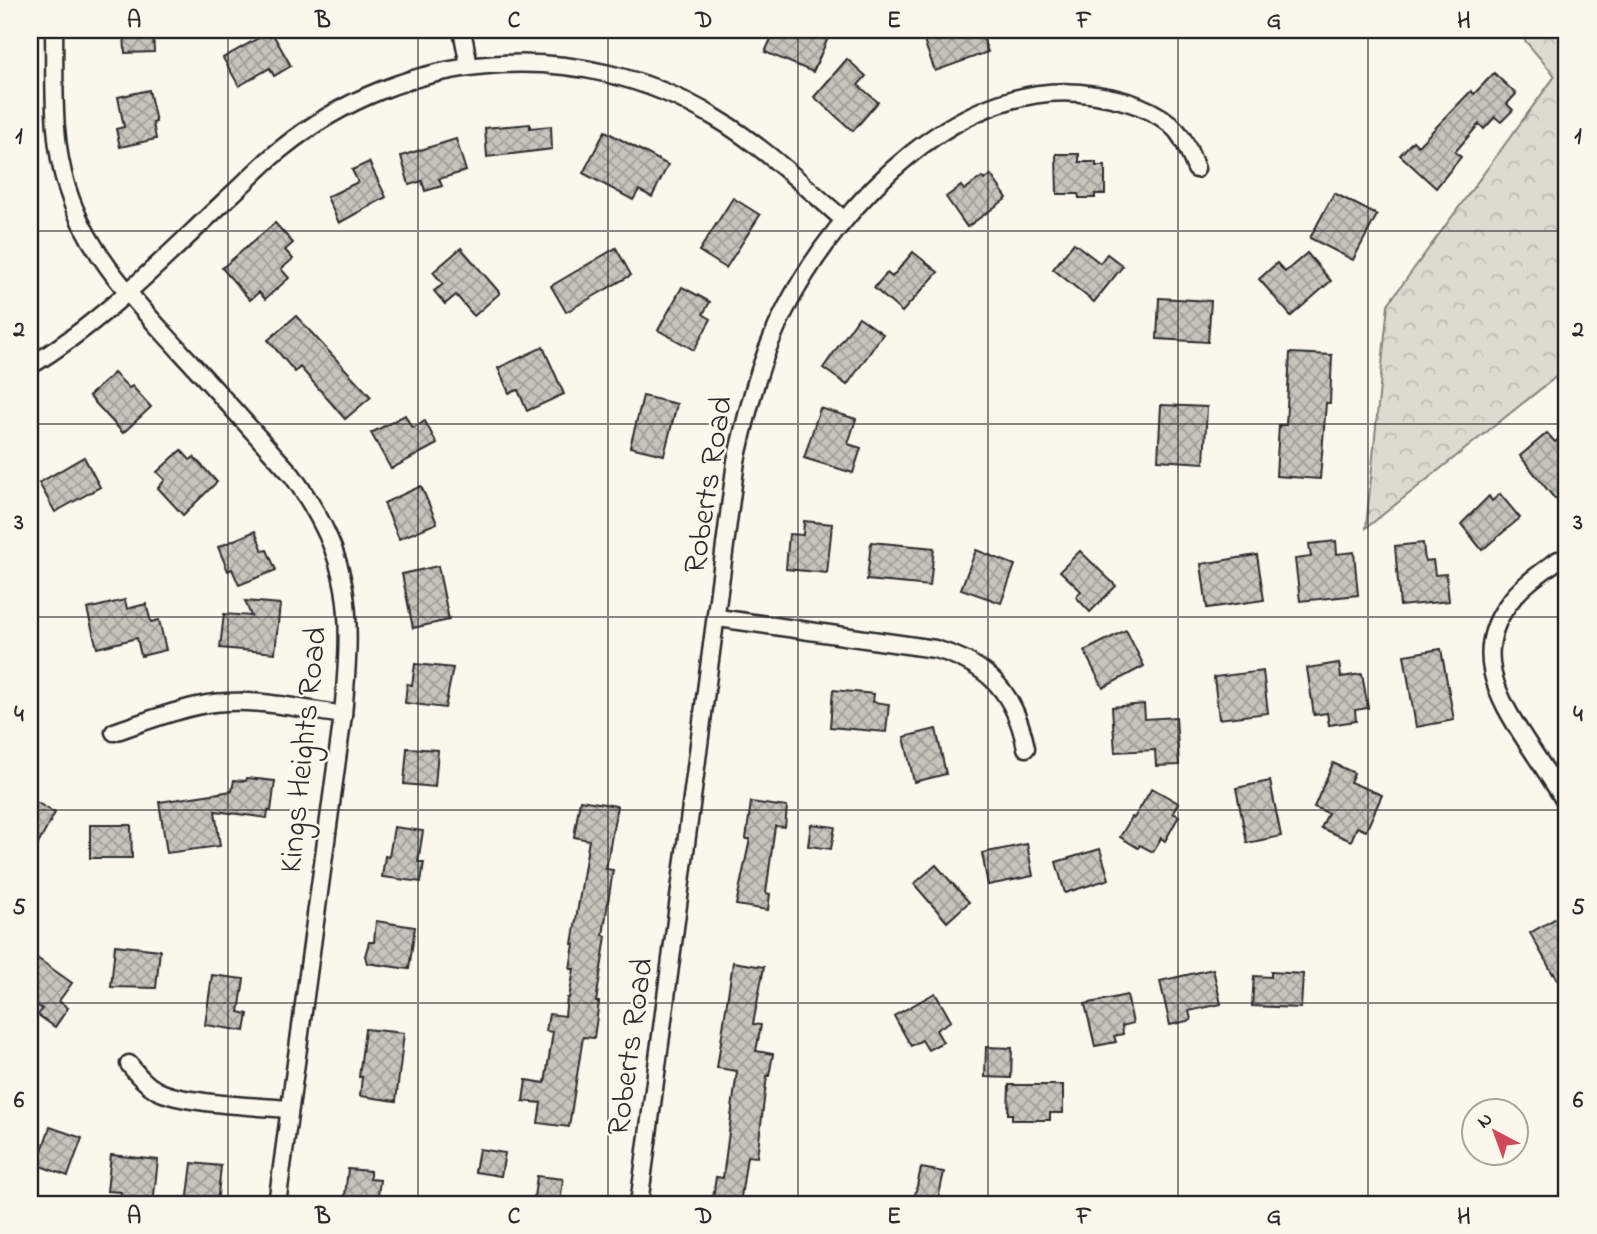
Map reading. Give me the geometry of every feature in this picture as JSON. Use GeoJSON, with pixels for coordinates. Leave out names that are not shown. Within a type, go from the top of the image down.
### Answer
{"type":"FeatureCollection","features":[{"type":"Feature","properties":{"kind":"street","name":"Kings Heights Road"},"geometry":{"type":"LineString","coordinates":[[54,30],[58,146],[67,190],[80,221],[98,253],[127,293],[292,475],[314,506],[330,538],[341,570],[348,606],[349,648],[343,715],[277,1204]]}},
{"type":"Feature","properties":{"kind":"street"},"geometry":{"type":"LineString","coordinates":[[462,30],[469,65]]}},
{"type":"Feature","properties":{"kind":"street"},"geometry":{"type":"LineString","coordinates":[[30,366],[63,346],[127,293],[279,150],[309,128],[341,108],[376,92],[469,65],[515,62],[556,65],[634,80],[716,118],[752,143],[844,220]]}},
{"type":"Feature","properties":{"kind":"street","name":"Roberts Road"},"geometry":{"type":"LineString","coordinates":[[639,1204],[718,618],[736,461],[750,398],[785,310],[812,263],[844,220],[895,169],[949,127],[979,110],[1006,100],[1046,93],[1087,93],[1115,98],[1167,121],[1178,132],[1196,169]]}},
{"type":"Feature","properties":{"kind":"street"},"geometry":{"type":"LineString","coordinates":[[1558,560],[1525,586],[1510,602],[1491,640],[1490,666],[1497,691],[1507,712],[1567,805]]}},
{"type":"Feature","properties":{"kind":"street"},"geometry":{"type":"LineString","coordinates":[[718,618],[935,649],[960,656],[1003,690],[1021,722],[1026,748]]}},
{"type":"Feature","properties":{"kind":"street"},"geometry":{"type":"LineString","coordinates":[[114,732],[199,705],[257,702],[343,715]]}},
{"type":"Feature","properties":{"kind":"street"},"geometry":{"type":"LineString","coordinates":[[129,1064],[143,1082],[159,1092],[185,1098],[288,1109]]}},
{"type":"Feature","properties":{"kind":"green space"},"geometry":{"type":"Polygon","coordinates":[[[1516,30],[1567,30],[1567,368],[1366,528],[1388,304],[1555,76],[1516,30]]]}},
{"type":"Feature","properties":{"kind":"building"},"geometry":{"type":"Polygon","coordinates":[[[124,30],[153,30],[154,52],[125,53],[124,30]]]}},
{"type":"Feature","properties":{"kind":"building"},"geometry":{"type":"Polygon","coordinates":[[[775,30],[814,30],[829,36],[813,72],[765,52],[775,30]]]}},
{"type":"Feature","properties":{"kind":"building"},"geometry":{"type":"Polygon","coordinates":[[[920,30],[980,30],[988,52],[935,71],[920,30]]]}},
{"type":"Feature","properties":{"kind":"building"},"geometry":{"type":"Polygon","coordinates":[[[271,31],[291,66],[274,76],[270,68],[239,86],[223,58],[271,31]]]}},
{"type":"Feature","properties":{"kind":"building"},"geometry":{"type":"Polygon","coordinates":[[[847,59],[866,76],[858,85],[878,102],[853,131],[814,97],[847,59]]]}},
{"type":"Feature","properties":{"kind":"building"},"geometry":{"type":"Polygon","coordinates":[[[1494,73],[1516,94],[1507,104],[1513,110],[1501,122],[1495,117],[1484,129],[1479,124],[1455,152],[1461,157],[1436,188],[1400,155],[1413,141],[1418,146],[1471,91],[1474,94],[1494,73]]]}},
{"type":"Feature","properties":{"kind":"building"},"geometry":{"type":"Polygon","coordinates":[[[149,90],[156,122],[153,123],[156,139],[120,147],[116,129],[124,127],[118,97],[149,90]]]}},
{"type":"Feature","properties":{"kind":"building"},"geometry":{"type":"Polygon","coordinates":[[[530,124],[530,128],[551,126],[552,149],[487,157],[485,128],[530,124]]]}},
{"type":"Feature","properties":{"kind":"building"},"geometry":{"type":"Polygon","coordinates":[[[605,131],[668,165],[652,197],[639,190],[633,200],[583,173],[605,131]]]}},
{"type":"Feature","properties":{"kind":"building"},"geometry":{"type":"Polygon","coordinates":[[[456,139],[466,171],[439,179],[442,186],[425,191],[422,181],[409,185],[401,156],[456,139]]]}},
{"type":"Feature","properties":{"kind":"building"},"geometry":{"type":"Polygon","coordinates":[[[1056,154],[1079,154],[1079,162],[1096,162],[1096,166],[1105,166],[1105,194],[1095,194],[1095,198],[1079,198],[1078,194],[1057,194],[1056,154]]]}},
{"type":"Feature","properties":{"kind":"building"},"geometry":{"type":"Polygon","coordinates":[[[369,162],[386,197],[339,223],[327,197],[358,182],[352,170],[369,162]]]}},
{"type":"Feature","properties":{"kind":"building"},"geometry":{"type":"Polygon","coordinates":[[[991,175],[1007,198],[967,227],[946,197],[961,186],[964,190],[982,177],[984,180],[991,175]]]}},
{"type":"Feature","properties":{"kind":"building"},"geometry":{"type":"Polygon","coordinates":[[[1334,193],[1377,215],[1353,260],[1310,238],[1334,193]]]}},
{"type":"Feature","properties":{"kind":"building"},"geometry":{"type":"Polygon","coordinates":[[[733,198],[760,215],[726,268],[699,251],[733,198]]]}},
{"type":"Feature","properties":{"kind":"building"},"geometry":{"type":"Polygon","coordinates":[[[275,223],[293,243],[285,250],[293,259],[281,269],[289,278],[265,299],[259,292],[250,300],[222,268],[275,223]]]}},
{"type":"Feature","properties":{"kind":"building"},"geometry":{"type":"Polygon","coordinates":[[[1074,243],[1100,263],[1107,254],[1123,266],[1094,302],[1053,269],[1074,243]]]}},
{"type":"Feature","properties":{"kind":"building"},"geometry":{"type":"Polygon","coordinates":[[[461,248],[500,293],[474,316],[456,295],[445,304],[434,291],[443,284],[433,272],[461,248]]]}},
{"type":"Feature","properties":{"kind":"building"},"geometry":{"type":"Polygon","coordinates":[[[616,248],[631,275],[566,312],[551,286],[616,248]]]}},
{"type":"Feature","properties":{"kind":"building"},"geometry":{"type":"Polygon","coordinates":[[[913,252],[938,272],[902,312],[874,288],[887,273],[892,277],[913,252]]]}},
{"type":"Feature","properties":{"kind":"building"},"geometry":{"type":"Polygon","coordinates":[[[1307,253],[1331,281],[1291,316],[1259,279],[1277,263],[1285,272],[1307,253]]]}},
{"type":"Feature","properties":{"kind":"building"},"geometry":{"type":"Polygon","coordinates":[[[682,287],[710,302],[703,314],[711,319],[694,350],[658,330],[682,287]]]}},
{"type":"Feature","properties":{"kind":"building"},"geometry":{"type":"Polygon","coordinates":[[[1159,298],[1211,301],[1208,342],[1157,339],[1159,298]]]}},
{"type":"Feature","properties":{"kind":"building"},"geometry":{"type":"Polygon","coordinates":[[[296,316],[371,397],[345,419],[300,367],[295,372],[268,340],[296,316]]]}},
{"type":"Feature","properties":{"kind":"building"},"geometry":{"type":"Polygon","coordinates":[[[859,317],[883,334],[847,385],[823,368],[859,317]]]}},
{"type":"Feature","properties":{"kind":"building"},"geometry":{"type":"Polygon","coordinates":[[[543,347],[564,394],[527,411],[518,390],[509,393],[498,368],[543,347]]]}},
{"type":"Feature","properties":{"kind":"building"},"geometry":{"type":"Polygon","coordinates":[[[1290,353],[1332,355],[1330,403],[1326,403],[1320,479],[1276,476],[1279,425],[1286,425],[1290,353]]]}},
{"type":"Feature","properties":{"kind":"building"},"geometry":{"type":"Polygon","coordinates":[[[114,373],[129,388],[132,386],[151,407],[123,433],[89,396],[114,373]]]}},
{"type":"Feature","properties":{"kind":"building"},"geometry":{"type":"Polygon","coordinates":[[[643,396],[677,404],[664,455],[630,447],[643,396]]]}},
{"type":"Feature","properties":{"kind":"building"},"geometry":{"type":"Polygon","coordinates":[[[1161,405],[1207,407],[1204,463],[1158,460],[1161,405]]]}},
{"type":"Feature","properties":{"kind":"building"},"geometry":{"type":"Polygon","coordinates":[[[820,408],[856,419],[848,444],[861,448],[853,473],[804,458],[820,408]]]}},
{"type":"Feature","properties":{"kind":"building"},"geometry":{"type":"Polygon","coordinates":[[[405,415],[412,428],[425,421],[437,444],[391,469],[371,433],[405,415]]]}},
{"type":"Feature","properties":{"kind":"building"},"geometry":{"type":"Polygon","coordinates":[[[1567,432],[1567,489],[1555,499],[1520,456],[1547,433],[1555,442],[1567,432]]]}},
{"type":"Feature","properties":{"kind":"building"},"geometry":{"type":"Polygon","coordinates":[[[181,450],[190,460],[194,457],[217,482],[183,515],[158,488],[165,480],[157,472],[181,450]]]}},
{"type":"Feature","properties":{"kind":"building"},"geometry":{"type":"Polygon","coordinates":[[[84,457],[100,487],[55,512],[39,483],[84,457]]]}},
{"type":"Feature","properties":{"kind":"building"},"geometry":{"type":"Polygon","coordinates":[[[421,486],[437,523],[399,539],[384,503],[421,486]]]}},
{"type":"Feature","properties":{"kind":"building"},"geometry":{"type":"Polygon","coordinates":[[[1500,494],[1520,518],[1482,550],[1461,524],[1489,496],[1492,501],[1500,494]]]}},
{"type":"Feature","properties":{"kind":"building"},"geometry":{"type":"Polygon","coordinates":[[[804,521],[832,524],[827,573],[786,569],[789,534],[803,535],[804,521]]]}},
{"type":"Feature","properties":{"kind":"building"},"geometry":{"type":"Polygon","coordinates":[[[255,531],[263,551],[267,550],[276,570],[239,585],[232,569],[228,571],[218,547],[255,531]]]}},
{"type":"Feature","properties":{"kind":"building"},"geometry":{"type":"Polygon","coordinates":[[[1336,541],[1337,554],[1354,552],[1358,595],[1300,601],[1295,559],[1311,557],[1309,544],[1336,541]]]}},
{"type":"Feature","properties":{"kind":"building"},"geometry":{"type":"Polygon","coordinates":[[[871,542],[934,548],[930,586],[867,580],[871,542]]]}},
{"type":"Feature","properties":{"kind":"building"},"geometry":{"type":"Polygon","coordinates":[[[1423,543],[1425,561],[1433,560],[1435,575],[1446,574],[1449,601],[1400,606],[1395,546],[1423,543]]]}},
{"type":"Feature","properties":{"kind":"building"},"geometry":{"type":"Polygon","coordinates":[[[976,550],[1015,565],[1001,603],[961,589],[976,550]]]}},
{"type":"Feature","properties":{"kind":"building"},"geometry":{"type":"Polygon","coordinates":[[[1080,551],[1116,586],[1090,612],[1076,597],[1081,591],[1060,571],[1080,551]]]}},
{"type":"Feature","properties":{"kind":"building"},"geometry":{"type":"Polygon","coordinates":[[[1257,555],[1264,600],[1207,608],[1201,564],[1257,555]]]}},
{"type":"Feature","properties":{"kind":"building"},"geometry":{"type":"Polygon","coordinates":[[[438,566],[449,620],[413,628],[402,574],[438,566]]]}},
{"type":"Feature","properties":{"kind":"building"},"geometry":{"type":"Polygon","coordinates":[[[125,600],[127,609],[146,604],[151,622],[159,620],[166,650],[141,656],[137,638],[97,648],[87,609],[125,600]]]}},
{"type":"Feature","properties":{"kind":"building"},"geometry":{"type":"Polygon","coordinates":[[[245,601],[280,604],[275,653],[220,648],[224,614],[251,616],[245,601]]]}},
{"type":"Feature","properties":{"kind":"building"},"geometry":{"type":"Polygon","coordinates":[[[1126,630],[1144,666],[1103,688],[1084,651],[1126,630]]]}},
{"type":"Feature","properties":{"kind":"building"},"geometry":{"type":"Polygon","coordinates":[[[1441,649],[1454,720],[1416,727],[1404,655],[1441,649]]]}},
{"type":"Feature","properties":{"kind":"building"},"geometry":{"type":"Polygon","coordinates":[[[1339,663],[1341,677],[1362,674],[1368,708],[1355,710],[1356,721],[1329,725],[1327,713],[1314,715],[1307,668],[1339,663]]]}},
{"type":"Feature","properties":{"kind":"building"},"geometry":{"type":"Polygon","coordinates":[[[415,664],[453,668],[445,708],[405,703],[407,684],[412,685],[415,664]]]}},
{"type":"Feature","properties":{"kind":"building"},"geometry":{"type":"Polygon","coordinates":[[[1263,671],[1268,713],[1219,719],[1214,677],[1263,671]]]}},
{"type":"Feature","properties":{"kind":"building"},"geometry":{"type":"Polygon","coordinates":[[[833,690],[874,694],[873,702],[889,704],[886,732],[830,727],[833,690]]]}},
{"type":"Feature","properties":{"kind":"building"},"geometry":{"type":"Polygon","coordinates":[[[1144,704],[1145,719],[1176,717],[1179,765],[1156,766],[1155,750],[1115,752],[1112,707],[1144,704]]]}},
{"type":"Feature","properties":{"kind":"building"},"geometry":{"type":"Polygon","coordinates":[[[936,729],[946,774],[914,782],[904,737],[936,729]]]}},
{"type":"Feature","properties":{"kind":"building"},"geometry":{"type":"Polygon","coordinates":[[[407,748],[438,750],[435,787],[404,784],[407,748]]]}},
{"type":"Feature","properties":{"kind":"building"},"geometry":{"type":"Polygon","coordinates":[[[1333,763],[1354,773],[1350,782],[1382,795],[1366,831],[1357,827],[1351,841],[1321,828],[1328,813],[1314,807],[1333,763]]]}},
{"type":"Feature","properties":{"kind":"building"},"geometry":{"type":"Polygon","coordinates":[[[247,778],[275,781],[271,811],[268,811],[267,818],[215,811],[220,846],[167,853],[159,802],[232,791],[234,780],[246,781],[247,778]]]}},
{"type":"Feature","properties":{"kind":"building"},"geometry":{"type":"Polygon","coordinates":[[[1270,781],[1281,836],[1247,843],[1236,788],[1270,781]]]}},
{"type":"Feature","properties":{"kind":"building"},"geometry":{"type":"Polygon","coordinates":[[[1152,788],[1178,803],[1173,813],[1179,816],[1165,841],[1161,838],[1153,852],[1140,845],[1138,848],[1120,837],[1152,788]]]}},
{"type":"Feature","properties":{"kind":"building"},"geometry":{"type":"Polygon","coordinates":[[[580,800],[617,806],[606,869],[613,870],[603,935],[606,936],[596,1002],[599,1002],[594,1038],[583,1037],[569,1127],[538,1123],[541,1103],[523,1101],[526,1080],[545,1083],[553,1032],[546,1031],[549,1014],[565,1016],[569,998],[574,969],[570,969],[572,944],[589,840],[574,837],[580,800]]]}},
{"type":"Feature","properties":{"kind":"building"},"geometry":{"type":"Polygon","coordinates":[[[34,801],[55,813],[30,859],[30,810],[34,801]]]}},
{"type":"Feature","properties":{"kind":"building"},"geometry":{"type":"Polygon","coordinates":[[[751,802],[787,807],[785,827],[775,826],[766,893],[770,894],[768,910],[736,905],[750,839],[746,839],[751,802]]]}},
{"type":"Feature","properties":{"kind":"building"},"geometry":{"type":"Polygon","coordinates":[[[811,824],[835,827],[831,849],[808,846],[811,824]]]}},
{"type":"Feature","properties":{"kind":"building"},"geometry":{"type":"Polygon","coordinates":[[[90,825],[131,825],[132,858],[90,858],[90,825]]]}},
{"type":"Feature","properties":{"kind":"building"},"geometry":{"type":"Polygon","coordinates":[[[394,827],[423,831],[418,862],[424,862],[421,882],[382,877],[385,856],[389,857],[394,827]]]}},
{"type":"Feature","properties":{"kind":"building"},"geometry":{"type":"Polygon","coordinates":[[[1027,844],[1033,876],[988,885],[982,853],[1027,844]]]}},
{"type":"Feature","properties":{"kind":"building"},"geometry":{"type":"Polygon","coordinates":[[[1100,849],[1109,879],[1065,893],[1056,862],[1100,849]]]}},
{"type":"Feature","properties":{"kind":"building"},"geometry":{"type":"Polygon","coordinates":[[[936,865],[969,902],[947,922],[914,884],[936,865]]]}},
{"type":"Feature","properties":{"kind":"building"},"geometry":{"type":"Polygon","coordinates":[[[1567,912],[1567,999],[1530,933],[1567,912]]]}},
{"type":"Feature","properties":{"kind":"building"},"geometry":{"type":"Polygon","coordinates":[[[376,921],[415,927],[409,969],[367,963],[365,956],[369,942],[374,942],[376,921]]]}},
{"type":"Feature","properties":{"kind":"building"},"geometry":{"type":"Polygon","coordinates":[[[115,945],[160,950],[156,988],[111,987],[115,945]]]}},
{"type":"Feature","properties":{"kind":"building"},"geometry":{"type":"Polygon","coordinates":[[[30,953],[72,983],[59,1001],[68,1008],[55,1027],[38,1015],[42,1009],[30,1000],[30,953]]]}},
{"type":"Feature","properties":{"kind":"building"},"geometry":{"type":"Polygon","coordinates":[[[733,962],[764,967],[753,1024],[761,1025],[756,1051],[773,1054],[767,1076],[757,1157],[747,1156],[740,1204],[712,1204],[716,1177],[723,1178],[737,1071],[717,1068],[733,962]]]}},
{"type":"Feature","properties":{"kind":"building"},"geometry":{"type":"Polygon","coordinates":[[[1213,969],[1221,1004],[1189,1011],[1191,1020],[1170,1025],[1160,981],[1213,969]]]}},
{"type":"Feature","properties":{"kind":"building"},"geometry":{"type":"Polygon","coordinates":[[[1271,972],[1303,974],[1301,1008],[1252,1006],[1254,976],[1271,977],[1271,972]]]}},
{"type":"Feature","properties":{"kind":"building"},"geometry":{"type":"Polygon","coordinates":[[[212,975],[244,979],[239,1012],[248,1014],[245,1031],[205,1025],[212,975]]]}},
{"type":"Feature","properties":{"kind":"building"},"geometry":{"type":"Polygon","coordinates":[[[935,993],[951,1021],[936,1030],[943,1042],[928,1050],[922,1040],[911,1046],[894,1016],[935,993]]]}},
{"type":"Feature","properties":{"kind":"building"},"geometry":{"type":"Polygon","coordinates":[[[1127,995],[1133,1023],[1122,1026],[1123,1034],[1114,1036],[1116,1042],[1095,1046],[1085,1004],[1127,995]]]}},
{"type":"Feature","properties":{"kind":"building"},"geometry":{"type":"Polygon","coordinates":[[[365,1029],[404,1033],[396,1101],[360,1096],[362,1077],[359,1077],[365,1029]]]}},
{"type":"Feature","properties":{"kind":"building"},"geometry":{"type":"Polygon","coordinates":[[[986,1047],[1012,1048],[1011,1078],[985,1077],[986,1047]]]}},
{"type":"Feature","properties":{"kind":"building"},"geometry":{"type":"Polygon","coordinates":[[[1009,1085],[1063,1085],[1063,1113],[1050,1113],[1050,1120],[1012,1120],[1012,1114],[1008,1114],[1009,1085]]]}},
{"type":"Feature","properties":{"kind":"building"},"geometry":{"type":"Polygon","coordinates":[[[50,1127],[82,1138],[68,1176],[37,1165],[50,1127]]]}},
{"type":"Feature","properties":{"kind":"building"},"geometry":{"type":"Polygon","coordinates":[[[479,1149],[505,1153],[501,1176],[475,1172],[479,1149]]]}},
{"type":"Feature","properties":{"kind":"building"},"geometry":{"type":"Polygon","coordinates":[[[111,1155],[158,1160],[153,1204],[120,1202],[121,1192],[107,1191],[111,1155]]]}},
{"type":"Feature","properties":{"kind":"building"},"geometry":{"type":"Polygon","coordinates":[[[192,1163],[221,1166],[217,1204],[187,1204],[192,1163]]]}},
{"type":"Feature","properties":{"kind":"building"},"geometry":{"type":"Polygon","coordinates":[[[921,1168],[944,1172],[937,1204],[913,1204],[921,1168]]]}},
{"type":"Feature","properties":{"kind":"building"},"geometry":{"type":"Polygon","coordinates":[[[348,1169],[370,1171],[370,1179],[380,1180],[377,1204],[344,1204],[348,1169]]]}},
{"type":"Feature","properties":{"kind":"building"},"geometry":{"type":"Polygon","coordinates":[[[537,1176],[563,1179],[560,1204],[533,1204],[537,1176]]]}}]}
